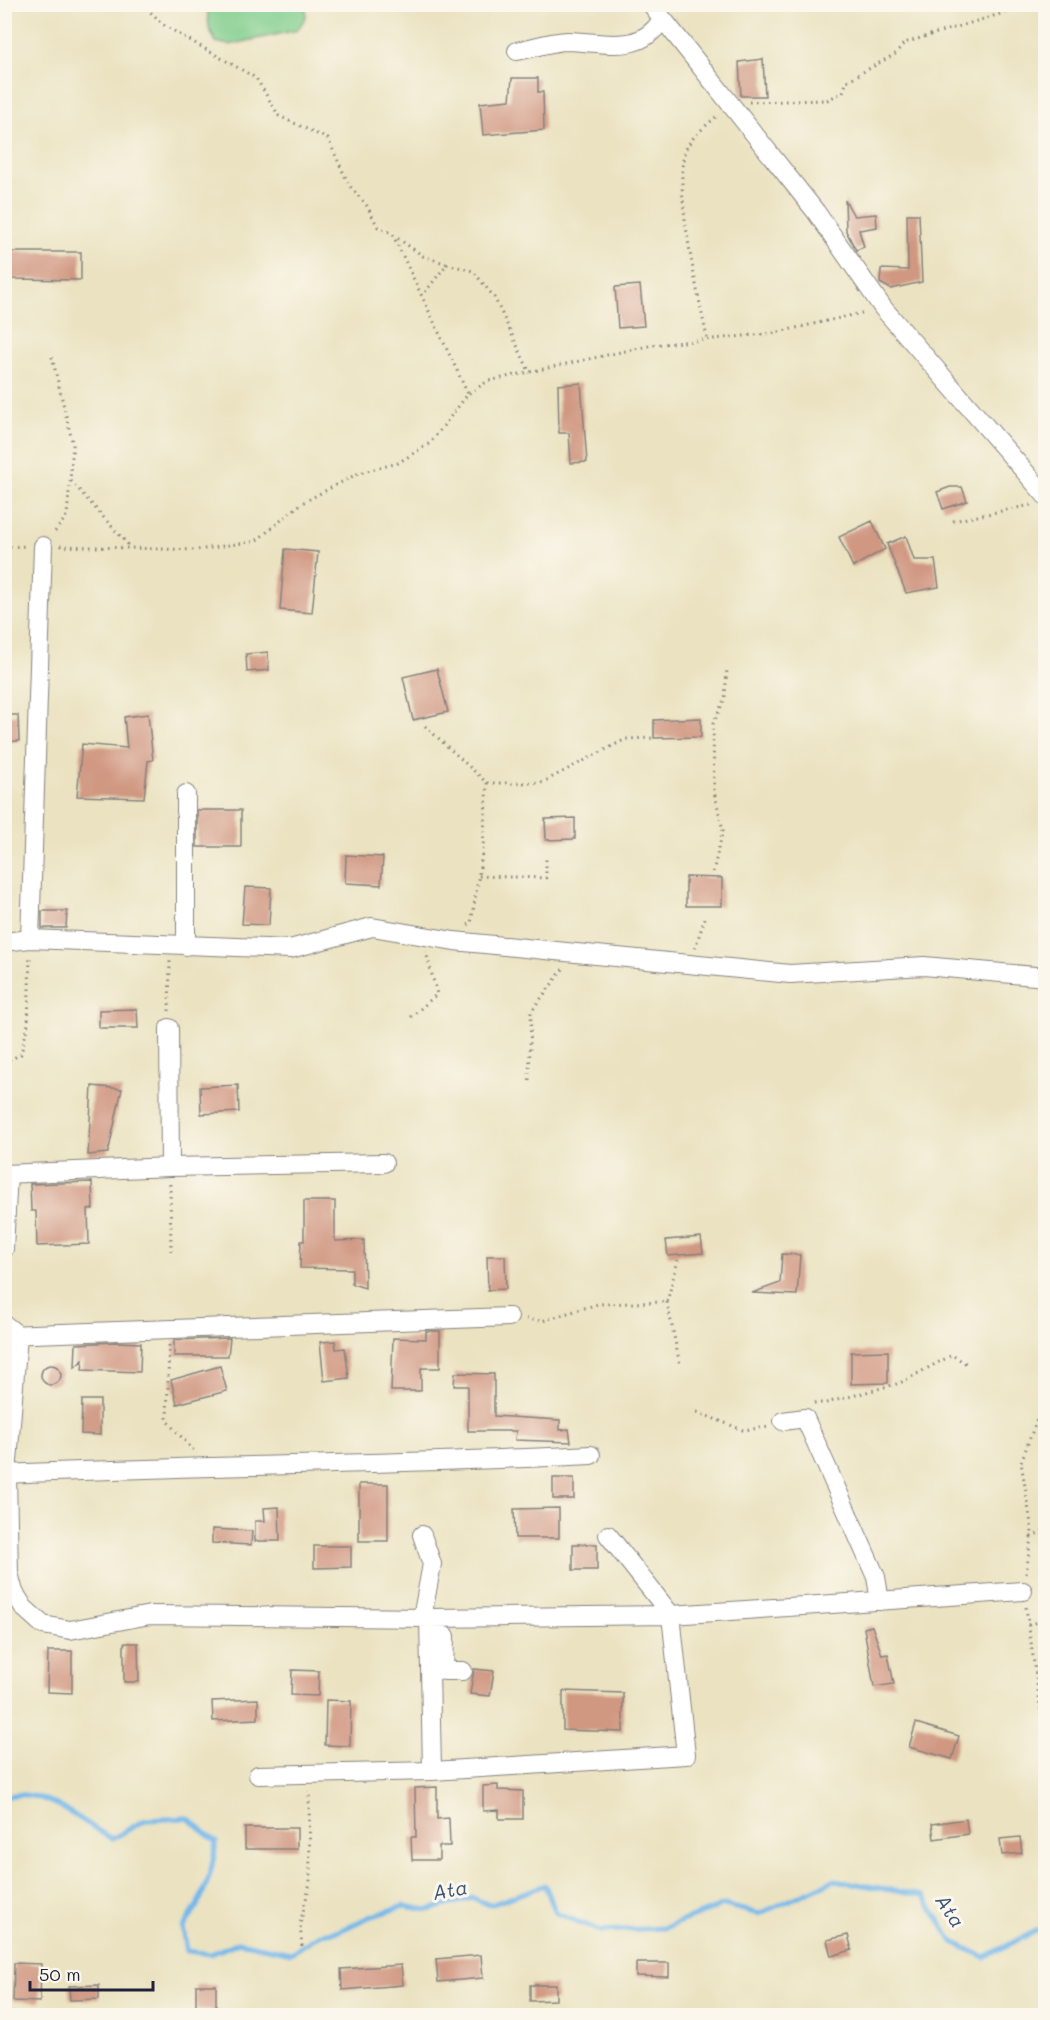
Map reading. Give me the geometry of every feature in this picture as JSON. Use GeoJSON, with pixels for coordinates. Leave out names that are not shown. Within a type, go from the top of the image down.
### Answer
{"type":"FeatureCollection","features":[{"type":"Feature","properties":{"kind":"street"},"geometry":{"type":"LineString","coordinates":[[657,12],[816,212],[883,308],[1040,500]]}},
{"type":"Feature","properties":{"kind":"street"},"geometry":{"type":"LineString","coordinates":[[517,51],[566,41],[598,44],[636,42],[654,33],[657,12]]}},
{"type":"Feature","properties":{"kind":"street"},"geometry":{"type":"LineString","coordinates":[[30,939],[43,546]]}},
{"type":"Feature","properties":{"kind":"street"},"geometry":{"type":"LineString","coordinates":[[178,946],[186,794]]}},
{"type":"Feature","properties":{"kind":"street"},"geometry":{"type":"LineString","coordinates":[[4,942],[30,939],[290,949],[372,927],[433,938],[790,974],[924,966],[1046,977]]}},
{"type":"Feature","properties":{"kind":"street"},"geometry":{"type":"LineString","coordinates":[[169,1028],[170,1167]]}},
{"type":"Feature","properties":{"kind":"street"},"geometry":{"type":"LineString","coordinates":[[4,1249],[6,1174],[170,1167],[384,1163]]}},
{"type":"Feature","properties":{"kind":"street"},"geometry":{"type":"LineString","coordinates":[[509,1317],[169,1329],[9,1331],[6,1474],[9,1573],[14,1592],[24,1608],[43,1625],[70,1630],[150,1616],[427,1623],[671,1615],[1023,1592]]}},
{"type":"Feature","properties":{"kind":"street"},"geometry":{"type":"LineString","coordinates":[[783,1421],[805,1418],[876,1577],[880,1601]]}},
{"type":"Feature","properties":{"kind":"street"},"geometry":{"type":"LineString","coordinates":[[6,1474],[421,1464],[591,1455]]}},
{"type":"Feature","properties":{"kind":"street"},"geometry":{"type":"LineString","coordinates":[[422,1535],[432,1564],[427,1623],[432,1772]]}},
{"type":"Feature","properties":{"kind":"street"},"geometry":{"type":"LineString","coordinates":[[258,1775],[432,1772],[686,1755],[671,1615],[608,1535]]}},
{"type":"Feature","properties":{"kind":"street"},"geometry":{"type":"LineString","coordinates":[[427,1623],[445,1636],[444,1671],[463,1671]]}},
{"type":"Feature","properties":{"kind":"path"},"geometry":{"type":"LineString","coordinates":[[142,4],[165,26],[256,78],[279,116],[328,139],[349,184],[367,206],[378,227],[423,256],[473,271],[494,297],[530,373]]}},
{"type":"Feature","properties":{"kind":"path"},"geometry":{"type":"LineString","coordinates":[[707,338],[690,248],[681,176],[687,146],[729,103],[827,100],[843,92],[848,81],[897,53],[904,43],[1029,5],[1046,5]]}},
{"type":"Feature","properties":{"kind":"path"},"geometry":{"type":"LineString","coordinates":[[392,234],[468,394]]}},
{"type":"Feature","properties":{"kind":"path"},"geometry":{"type":"LineString","coordinates":[[423,296],[447,264]]}},
{"type":"Feature","properties":{"kind":"path"},"geometry":{"type":"LineString","coordinates":[[4,547],[197,550],[256,541],[302,502],[359,473],[398,463],[430,443],[468,394],[488,381],[653,345],[774,333],[883,308]]}},
{"type":"Feature","properties":{"kind":"path"},"geometry":{"type":"LineString","coordinates":[[43,546],[67,516],[73,445],[52,357]]}},
{"type":"Feature","properties":{"kind":"path"},"geometry":{"type":"LineString","coordinates":[[70,479],[131,548]]}},
{"type":"Feature","properties":{"kind":"path"},"geometry":{"type":"LineString","coordinates":[[953,521],[1040,500]]}},
{"type":"Feature","properties":{"kind":"path"},"geometry":{"type":"LineString","coordinates":[[713,873],[723,830],[714,791],[713,724],[725,698],[727,668]]}},
{"type":"Feature","properties":{"kind":"path"},"geometry":{"type":"LineString","coordinates":[[425,726],[487,783],[541,783],[626,739],[654,738]]}},
{"type":"Feature","properties":{"kind":"path"},"geometry":{"type":"LineString","coordinates":[[461,927],[471,924],[483,848],[487,783]]}},
{"type":"Feature","properties":{"kind":"path"},"geometry":{"type":"LineString","coordinates":[[479,876],[546,878],[546,859]]}},
{"type":"Feature","properties":{"kind":"path"},"geometry":{"type":"LineString","coordinates":[[690,964],[706,915]]}},
{"type":"Feature","properties":{"kind":"path"},"geometry":{"type":"LineString","coordinates":[[411,1017],[437,994],[424,947],[433,938]]}},
{"type":"Feature","properties":{"kind":"path"},"geometry":{"type":"LineString","coordinates":[[8,1092],[4,1064],[21,1054],[28,1024],[30,939]]}},
{"type":"Feature","properties":{"kind":"path"},"geometry":{"type":"LineString","coordinates":[[169,1028],[178,946]]}},
{"type":"Feature","properties":{"kind":"path"},"geometry":{"type":"LineString","coordinates":[[529,1080],[531,1012],[574,953]]}},
{"type":"Feature","properties":{"kind":"path"},"geometry":{"type":"LineString","coordinates":[[170,1167],[171,1251]]}},
{"type":"Feature","properties":{"kind":"path"},"geometry":{"type":"LineString","coordinates":[[678,1260],[667,1302],[680,1365]]}},
{"type":"Feature","properties":{"kind":"path"},"geometry":{"type":"LineString","coordinates":[[509,1317],[542,1321],[598,1304],[667,1302]]}},
{"type":"Feature","properties":{"kind":"path"},"geometry":{"type":"LineString","coordinates":[[169,1329],[167,1421],[209,1468]]}},
{"type":"Feature","properties":{"kind":"path"},"geometry":{"type":"LineString","coordinates":[[814,1403],[826,1403],[900,1383],[952,1355],[966,1364]]}},
{"type":"Feature","properties":{"kind":"path"},"geometry":{"type":"LineString","coordinates":[[1046,1395],[1021,1462],[1031,1537],[1023,1592],[1046,1748]]}},
{"type":"Feature","properties":{"kind":"path"},"geometry":{"type":"LineString","coordinates":[[697,1412],[743,1431],[780,1425],[783,1421]]}},
{"type":"Feature","properties":{"kind":"path"},"geometry":{"type":"LineString","coordinates":[[1031,1537],[1046,1529]]}},
{"type":"Feature","properties":{"kind":"path"},"geometry":{"type":"LineString","coordinates":[[1028,1625],[1046,1619]]}},
{"type":"Feature","properties":{"kind":"path"},"geometry":{"type":"LineString","coordinates":[[294,1774],[310,1793],[310,1883],[300,1924],[302,1946]]}},
{"type":"Feature","properties":{"kind":"green space"},"geometry":{"type":"Polygon","coordinates":[[[207,5],[306,5],[306,17],[297,30],[229,45],[216,42],[209,28],[207,5]]]}},
{"type":"Feature","properties":{"kind":"building"},"geometry":{"type":"Polygon","coordinates":[[[763,59],[765,96],[741,96],[739,62],[763,59]]]}},
{"type":"Feature","properties":{"kind":"building"},"geometry":{"type":"Polygon","coordinates":[[[512,78],[538,78],[538,92],[543,92],[544,130],[483,135],[480,103],[510,100],[512,78]]]}},
{"type":"Feature","properties":{"kind":"building"},"geometry":{"type":"Polygon","coordinates":[[[845,200],[854,216],[876,214],[877,227],[859,230],[864,247],[856,250],[846,231],[845,200]]]}},
{"type":"Feature","properties":{"kind":"building"},"geometry":{"type":"Polygon","coordinates":[[[907,214],[919,214],[922,282],[891,289],[880,283],[881,269],[908,270],[907,214]]]}},
{"type":"Feature","properties":{"kind":"building"},"geometry":{"type":"Polygon","coordinates":[[[11,252],[81,252],[81,280],[10,279],[11,252]]]}},
{"type":"Feature","properties":{"kind":"building"},"geometry":{"type":"Polygon","coordinates":[[[640,285],[644,326],[618,328],[615,287],[640,285]]]}},
{"type":"Feature","properties":{"kind":"building"},"geometry":{"type":"Polygon","coordinates":[[[581,383],[587,462],[571,463],[569,433],[559,433],[558,385],[581,383]]]}},
{"type":"Feature","properties":{"kind":"building"},"geometry":{"type":"Polygon","coordinates":[[[950,487],[962,487],[967,501],[943,509],[937,492],[950,487]]]}},
{"type":"Feature","properties":{"kind":"building"},"geometry":{"type":"Polygon","coordinates":[[[872,521],[885,549],[853,567],[839,537],[872,521]]]}},
{"type":"Feature","properties":{"kind":"building"},"geometry":{"type":"Polygon","coordinates":[[[906,536],[914,560],[935,560],[939,587],[906,593],[887,544],[906,536]]]}},
{"type":"Feature","properties":{"kind":"building"},"geometry":{"type":"Polygon","coordinates":[[[285,549],[318,552],[312,613],[280,610],[285,549]]]}},
{"type":"Feature","properties":{"kind":"building"},"geometry":{"type":"Polygon","coordinates":[[[268,652],[269,670],[247,672],[246,654],[268,652]]]}},
{"type":"Feature","properties":{"kind":"building"},"geometry":{"type":"Polygon","coordinates":[[[437,669],[448,712],[413,720],[403,677],[437,669]]]}},
{"type":"Feature","properties":{"kind":"building"},"geometry":{"type":"Polygon","coordinates":[[[148,714],[153,760],[148,761],[144,798],[77,796],[82,744],[127,748],[124,717],[148,714]]]}},
{"type":"Feature","properties":{"kind":"building"},"geometry":{"type":"Polygon","coordinates":[[[4,715],[18,715],[19,741],[4,742],[4,715]]]}},
{"type":"Feature","properties":{"kind":"building"},"geometry":{"type":"Polygon","coordinates":[[[701,718],[701,737],[654,738],[654,720],[701,718]]]}},
{"type":"Feature","properties":{"kind":"building"},"geometry":{"type":"Polygon","coordinates":[[[197,810],[241,810],[241,847],[197,847],[197,810]]]}},
{"type":"Feature","properties":{"kind":"building"},"geometry":{"type":"Polygon","coordinates":[[[575,818],[575,839],[546,840],[545,819],[575,818]]]}},
{"type":"Feature","properties":{"kind":"building"},"geometry":{"type":"Polygon","coordinates":[[[346,855],[383,857],[381,885],[345,883],[346,855]]]}},
{"type":"Feature","properties":{"kind":"building"},"geometry":{"type":"Polygon","coordinates":[[[686,877],[722,878],[722,906],[686,906],[686,877]]]}},
{"type":"Feature","properties":{"kind":"building"},"geometry":{"type":"Polygon","coordinates":[[[245,887],[271,888],[269,925],[242,924],[245,887]]]}},
{"type":"Feature","properties":{"kind":"building"},"geometry":{"type":"Polygon","coordinates":[[[42,911],[67,911],[66,928],[42,928],[42,911]]]}},
{"type":"Feature","properties":{"kind":"building"},"geometry":{"type":"Polygon","coordinates":[[[137,1009],[138,1028],[99,1028],[99,1010],[137,1009]]]}},
{"type":"Feature","properties":{"kind":"building"},"geometry":{"type":"Polygon","coordinates":[[[238,1085],[239,1112],[201,1114],[200,1087],[238,1085]]]}},
{"type":"Feature","properties":{"kind":"building"},"geometry":{"type":"Polygon","coordinates":[[[92,1086],[122,1089],[108,1153],[88,1155],[92,1086]]]}},
{"type":"Feature","properties":{"kind":"building"},"geometry":{"type":"Polygon","coordinates":[[[92,1182],[93,1209],[88,1209],[89,1244],[37,1246],[36,1211],[31,1211],[30,1184],[92,1182]]]}},
{"type":"Feature","properties":{"kind":"building"},"geometry":{"type":"Polygon","coordinates":[[[304,1201],[335,1201],[335,1241],[364,1240],[365,1288],[352,1284],[352,1269],[300,1268],[301,1241],[304,1241],[304,1201]]]}},
{"type":"Feature","properties":{"kind":"building"},"geometry":{"type":"Polygon","coordinates":[[[701,1237],[703,1253],[668,1256],[666,1240],[701,1237]]]}},
{"type":"Feature","properties":{"kind":"building"},"geometry":{"type":"Polygon","coordinates":[[[782,1254],[800,1255],[797,1295],[752,1293],[780,1283],[782,1254]]]}},
{"type":"Feature","properties":{"kind":"building"},"geometry":{"type":"Polygon","coordinates":[[[487,1256],[505,1256],[506,1289],[488,1290],[487,1256]]]}},
{"type":"Feature","properties":{"kind":"building"},"geometry":{"type":"Polygon","coordinates":[[[426,1331],[440,1331],[440,1368],[421,1368],[421,1391],[391,1391],[393,1338],[426,1339],[426,1331]]]}},
{"type":"Feature","properties":{"kind":"building"},"geometry":{"type":"Polygon","coordinates":[[[230,1338],[228,1356],[174,1356],[174,1340],[230,1338]]]}},
{"type":"Feature","properties":{"kind":"building"},"geometry":{"type":"Polygon","coordinates":[[[335,1341],[336,1349],[345,1348],[349,1378],[324,1381],[320,1342],[335,1341]]]}},
{"type":"Feature","properties":{"kind":"building"},"geometry":{"type":"Polygon","coordinates":[[[141,1343],[140,1372],[82,1370],[83,1360],[75,1367],[76,1344],[141,1343]]]}},
{"type":"Feature","properties":{"kind":"building"},"geometry":{"type":"Polygon","coordinates":[[[888,1351],[888,1383],[851,1384],[851,1352],[888,1351]]]}},
{"type":"Feature","properties":{"kind":"building"},"geometry":{"type":"Polygon","coordinates":[[[51,1365],[58,1368],[61,1375],[58,1382],[51,1385],[44,1382],[41,1375],[44,1368],[51,1365]]]}},
{"type":"Feature","properties":{"kind":"building"},"geometry":{"type":"Polygon","coordinates":[[[220,1366],[227,1391],[177,1404],[171,1380],[220,1366]]]}},
{"type":"Feature","properties":{"kind":"building"},"geometry":{"type":"Polygon","coordinates":[[[455,1373],[494,1374],[494,1416],[560,1420],[560,1430],[569,1429],[571,1442],[515,1440],[516,1431],[468,1431],[468,1386],[454,1386],[455,1373]]]}},
{"type":"Feature","properties":{"kind":"building"},"geometry":{"type":"Polygon","coordinates":[[[82,1400],[100,1400],[100,1435],[81,1434],[82,1400]]]}},
{"type":"Feature","properties":{"kind":"building"},"geometry":{"type":"Polygon","coordinates":[[[553,1478],[574,1478],[574,1499],[553,1499],[553,1478]]]}},
{"type":"Feature","properties":{"kind":"building"},"geometry":{"type":"Polygon","coordinates":[[[359,1484],[388,1484],[388,1541],[359,1541],[359,1484]]]}},
{"type":"Feature","properties":{"kind":"building"},"geometry":{"type":"Polygon","coordinates":[[[279,1507],[280,1541],[255,1541],[255,1521],[265,1521],[264,1508],[279,1507]]]}},
{"type":"Feature","properties":{"kind":"building"},"geometry":{"type":"Polygon","coordinates":[[[559,1508],[559,1538],[515,1538],[514,1509],[559,1508]]]}},
{"type":"Feature","properties":{"kind":"building"},"geometry":{"type":"Polygon","coordinates":[[[212,1529],[252,1531],[251,1545],[212,1543],[212,1529]]]}},
{"type":"Feature","properties":{"kind":"building"},"geometry":{"type":"Polygon","coordinates":[[[573,1544],[597,1544],[597,1570],[573,1570],[573,1544]]]}},
{"type":"Feature","properties":{"kind":"building"},"geometry":{"type":"Polygon","coordinates":[[[314,1546],[351,1546],[351,1567],[314,1568],[314,1546]]]}},
{"type":"Feature","properties":{"kind":"building"},"geometry":{"type":"Polygon","coordinates":[[[872,1626],[882,1655],[888,1654],[894,1684],[874,1687],[864,1628],[872,1626]]]}},
{"type":"Feature","properties":{"kind":"building"},"geometry":{"type":"Polygon","coordinates":[[[124,1643],[138,1643],[139,1682],[124,1682],[124,1643]]]}},
{"type":"Feature","properties":{"kind":"building"},"geometry":{"type":"Polygon","coordinates":[[[48,1651],[72,1651],[72,1693],[47,1692],[48,1651]]]}},
{"type":"Feature","properties":{"kind":"building"},"geometry":{"type":"Polygon","coordinates":[[[474,1669],[494,1671],[490,1696],[470,1694],[474,1669]]]}},
{"type":"Feature","properties":{"kind":"building"},"geometry":{"type":"Polygon","coordinates":[[[292,1670],[319,1671],[318,1696],[291,1695],[292,1670]]]}},
{"type":"Feature","properties":{"kind":"building"},"geometry":{"type":"Polygon","coordinates":[[[563,1691],[623,1693],[623,1732],[563,1730],[563,1691]]]}},
{"type":"Feature","properties":{"kind":"building"},"geometry":{"type":"Polygon","coordinates":[[[258,1699],[258,1719],[213,1721],[212,1701],[258,1699]]]}},
{"type":"Feature","properties":{"kind":"building"},"geometry":{"type":"Polygon","coordinates":[[[326,1700],[351,1701],[350,1746],[325,1745],[326,1700]]]}},
{"type":"Feature","properties":{"kind":"building"},"geometry":{"type":"Polygon","coordinates":[[[916,1723],[959,1736],[952,1759],[909,1747],[916,1723]]]}},
{"type":"Feature","properties":{"kind":"building"},"geometry":{"type":"Polygon","coordinates":[[[498,1785],[498,1790],[523,1791],[523,1819],[499,1819],[499,1810],[483,1811],[483,1786],[498,1785]]]}},
{"type":"Feature","properties":{"kind":"building"},"geometry":{"type":"Polygon","coordinates":[[[437,1787],[437,1819],[449,1818],[450,1846],[439,1846],[439,1860],[412,1860],[411,1837],[416,1837],[415,1788],[437,1787]]]}},
{"type":"Feature","properties":{"kind":"building"},"geometry":{"type":"Polygon","coordinates":[[[966,1819],[968,1834],[934,1839],[932,1824],[966,1819]]]}},
{"type":"Feature","properties":{"kind":"building"},"geometry":{"type":"Polygon","coordinates":[[[245,1828],[297,1828],[297,1849],[245,1849],[245,1828]]]}},
{"type":"Feature","properties":{"kind":"building"},"geometry":{"type":"Polygon","coordinates":[[[1020,1837],[1022,1853],[1002,1855],[1000,1839],[1020,1837]]]}},
{"type":"Feature","properties":{"kind":"building"},"geometry":{"type":"Polygon","coordinates":[[[848,1935],[852,1950],[831,1956],[827,1940],[848,1935]]]}},
{"type":"Feature","properties":{"kind":"building"},"geometry":{"type":"Polygon","coordinates":[[[481,1955],[483,1978],[438,1982],[436,1959],[481,1955]]]}},
{"type":"Feature","properties":{"kind":"building"},"geometry":{"type":"Polygon","coordinates":[[[14,1963],[41,1964],[40,2002],[13,2001],[14,1963]]]}},
{"type":"Feature","properties":{"kind":"building"},"geometry":{"type":"Polygon","coordinates":[[[636,1963],[669,1963],[669,1977],[636,1976],[636,1963]]]}},
{"type":"Feature","properties":{"kind":"building"},"geometry":{"type":"Polygon","coordinates":[[[401,1965],[403,1985],[342,1990],[341,1969],[401,1965]]]}},
{"type":"Feature","properties":{"kind":"building"},"geometry":{"type":"Polygon","coordinates":[[[99,1985],[99,1999],[70,2000],[69,1986],[99,1985]]]}},
{"type":"Feature","properties":{"kind":"building"},"geometry":{"type":"Polygon","coordinates":[[[196,1985],[216,1985],[216,2011],[196,2011],[196,1985]]]}},
{"type":"Feature","properties":{"kind":"building"},"geometry":{"type":"Polygon","coordinates":[[[530,1985],[556,1985],[556,2000],[530,2001],[530,1985]]]}},
{"type":"Feature","properties":{"kind":"waterway","name":"Ata"},"geometry":{"type":"LineString","coordinates":[[4,1797],[33,1796],[47,1801],[61,1807],[112,1839],[145,1820],[188,1818],[216,1842],[206,1887],[183,1928],[187,1951],[211,1954],[239,1942],[291,1953],[321,1934],[339,1931],[369,1917],[404,1906],[428,1910],[473,1898],[490,1905],[545,1885],[556,1913],[601,1931],[664,1928],[724,1905],[759,1914],[835,1880],[924,1896],[953,1942],[984,1957],[1046,1926]]}}]}
